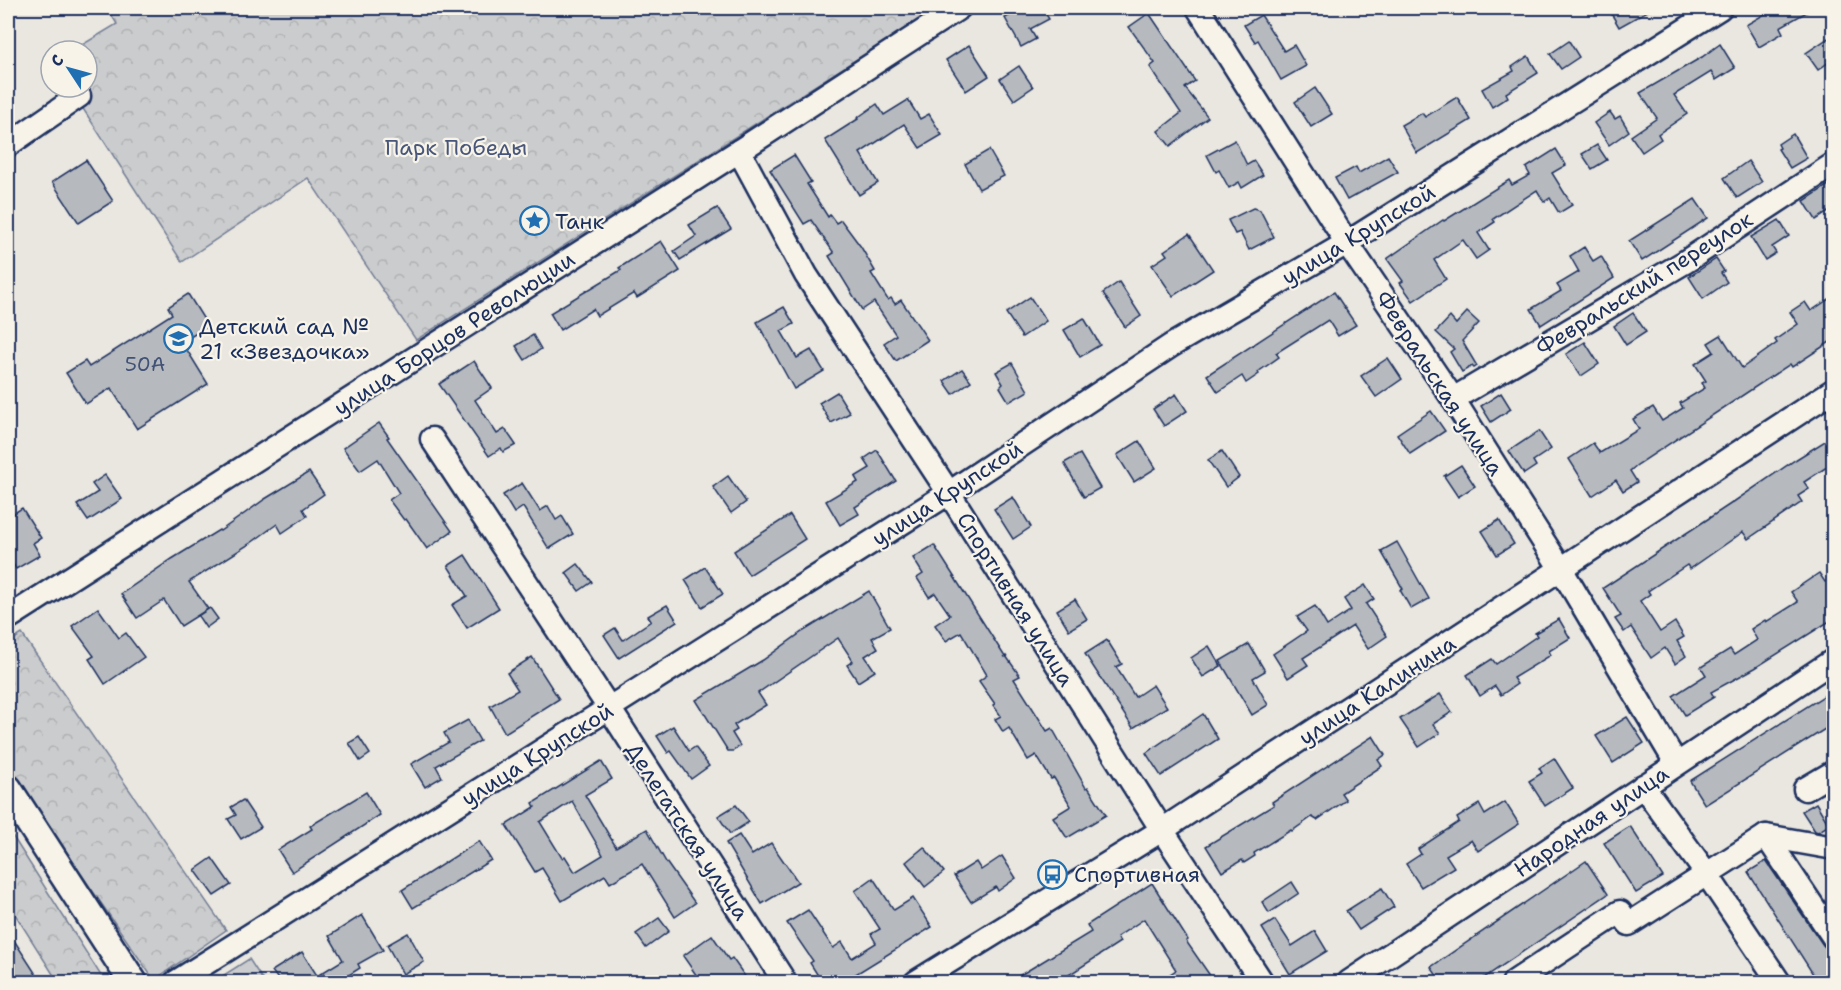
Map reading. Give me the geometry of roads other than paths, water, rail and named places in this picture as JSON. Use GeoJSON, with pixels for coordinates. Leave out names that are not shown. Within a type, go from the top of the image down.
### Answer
{"type":"FeatureCollection","features":[{"type":"Feature","properties":{"kind":"main road"},"geometry":{"type":"LineString","coordinates":[[8,789],[133,982]]}},
{"type":"Feature","properties":{"kind":"street","name":"улица Борцов Революции"},"geometry":{"type":"LineString","coordinates":[[8,618],[959,8]]}},
{"type":"Feature","properties":{"kind":"street","name":"Февральская улица"},"geometry":{"type":"LineString","coordinates":[[1198,8],[1347,243],[1453,399],[1561,569],[1676,763]]}},
{"type":"Feature","properties":{"kind":"street","name":"улица Крупской"},"geometry":{"type":"LineString","coordinates":[[176,982],[949,493],[1172,345],[1347,243],[1720,8]]}},
{"type":"Feature","properties":{"kind":"street"},"geometry":{"type":"LineString","coordinates":[[8,145],[75,99]]}},
{"type":"Feature","properties":{"kind":"street","name":"Спортивная улица"},"geometry":{"type":"LineString","coordinates":[[739,151],[806,275],[949,493],[1162,830],[1262,982]]}},
{"type":"Feature","properties":{"kind":"street","name":"Февральский переулок"},"geometry":{"type":"LineString","coordinates":[[1453,399],[1685,262],[1833,164]]}},
{"type":"Feature","properties":{"kind":"street","name":"улица Калинина"},"geometry":{"type":"LineString","coordinates":[[916,982],[1162,830],[1833,390]]}},
{"type":"Feature","properties":{"kind":"street","name":"Делегатская улица"},"geometry":{"type":"LineString","coordinates":[[432,439],[785,982]]}},
{"type":"Feature","properties":{"kind":"street","name":"Народная улица"},"geometry":{"type":"LineString","coordinates":[[1360,980],[1676,763],[1833,660]]}},
{"type":"Feature","properties":{"kind":"street"},"geometry":{"type":"LineString","coordinates":[[1805,789],[1833,772]]}},
{"type":"Feature","properties":{"kind":"street"},"geometry":{"type":"LineString","coordinates":[[1643,786],[1706,873],[1779,982]]}},
{"type":"Feature","properties":{"kind":"street"},"geometry":{"type":"LineString","coordinates":[[1766,836],[1833,938]]}},
{"type":"Feature","properties":{"kind":"street"},"geometry":{"type":"LineString","coordinates":[[1514,982],[1620,912],[1629,924],[1766,836],[1833,848]]}},
{"type":"Feature","properties":{"kind":"place","name":"Танк"},"geometry":{"type":"Point","coordinates":[534,221]}},
{"type":"Feature","properties":{"kind":"place","name":"Детский сад № 21 «Звездочка»"},"geometry":{"type":"Point","coordinates":[178,339]}},
{"type":"Feature","properties":{"kind":"place","name":"Спортивная"},"geometry":{"type":"Point","coordinates":[1053,874]}},
{"type":"Feature","properties":{"kind":"park label","name":"Парк Победы"},"geometry":{"type":"Point","coordinates":[456,147]}}]}
